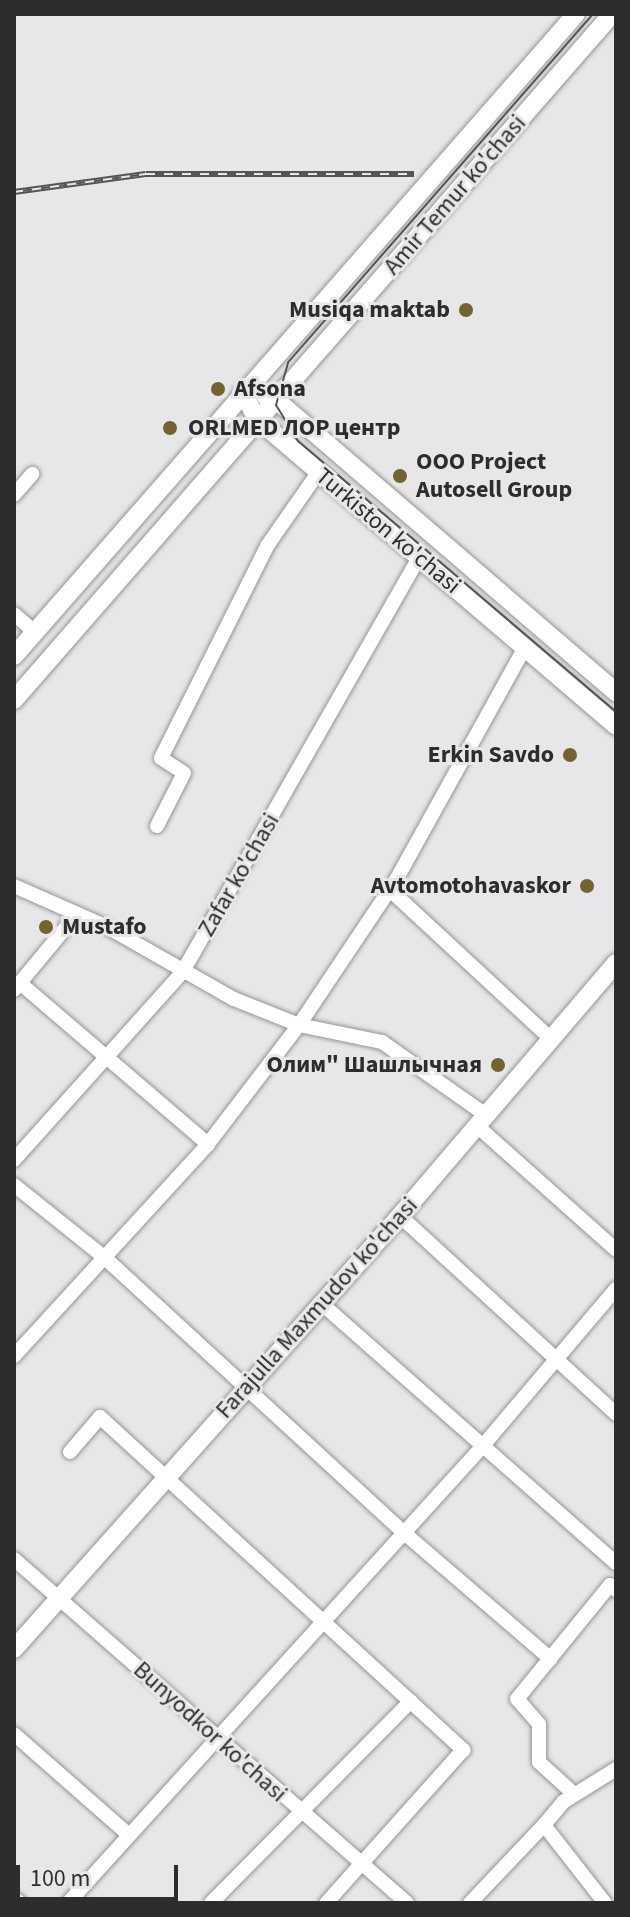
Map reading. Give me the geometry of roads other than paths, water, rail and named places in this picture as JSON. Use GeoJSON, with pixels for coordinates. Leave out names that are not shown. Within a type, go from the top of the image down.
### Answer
{"type":"FeatureCollection","features":[{"type":"Feature","properties":{"kind":"main road","name":"Amir Temur ko'chasi"},"geometry":{"type":"LineString","coordinates":[[14,656],[576,14]]}},
{"type":"Feature","properties":{"kind":"main road","name":"Amir Temur ko'chasi"},"geometry":{"type":"LineString","coordinates":[[14,700],[612,14]]}},
{"type":"Feature","properties":{"kind":"main road","name":"Turkiston ko'chasi"},"geometry":{"type":"LineString","coordinates":[[243,392],[275,399],[616,692]]}},
{"type":"Feature","properties":{"kind":"main road","name":"Turkiston ko'chasi"},"geometry":{"type":"LineString","coordinates":[[243,392],[257,419],[616,726]]}},
{"type":"Feature","properties":{"kind":"main road","name":"Farajulla Maxmudov ko'chasi"},"geometry":{"type":"LineString","coordinates":[[14,1649],[400,1216],[616,963]]}},
{"type":"Feature","properties":{"kind":"street"},"geometry":{"type":"LineString","coordinates":[[157,826],[184,773],[161,758],[267,546],[318,473]]}},
{"type":"Feature","properties":{"kind":"street"},"geometry":{"type":"LineString","coordinates":[[14,495],[32,474]]}},
{"type":"Feature","properties":{"kind":"street","name":"Zafar ko'chasi"},"geometry":{"type":"LineString","coordinates":[[14,1160],[182,973],[419,557]]}},
{"type":"Feature","properties":{"kind":"street"},"geometry":{"type":"LineString","coordinates":[[14,614],[35,632]]}},
{"type":"Feature","properties":{"kind":"street"},"geometry":{"type":"LineString","coordinates":[[14,1356],[208,1144],[299,1025],[389,889],[525,647]]}},
{"type":"Feature","properties":{"kind":"street"},"geometry":{"type":"LineString","coordinates":[[14,886],[77,914],[182,973],[299,1025],[382,1042],[482,1120],[616,1250]]}},
{"type":"Feature","properties":{"kind":"street"},"geometry":{"type":"LineString","coordinates":[[389,889],[551,1039]]}},
{"type":"Feature","properties":{"kind":"street"},"geometry":{"type":"LineString","coordinates":[[77,914],[17,987],[208,1144]]}},
{"type":"Feature","properties":{"kind":"street"},"geometry":{"type":"LineString","coordinates":[[14,1185],[104,1257],[402,1531],[551,1659]]}},
{"type":"Feature","properties":{"kind":"street"},"geometry":{"type":"LineString","coordinates":[[400,1216],[616,1414]]}},
{"type":"Feature","properties":{"kind":"street"},"geometry":{"type":"LineString","coordinates":[[68,1903],[402,1531],[481,1448],[616,1289]]}},
{"type":"Feature","properties":{"kind":"street"},"geometry":{"type":"LineString","coordinates":[[322,1304],[481,1448],[616,1563]]}},
{"type":"Feature","properties":{"kind":"street"},"geometry":{"type":"LineString","coordinates":[[70,1452],[100,1417],[168,1476],[463,1750],[326,1903]]}},
{"type":"Feature","properties":{"kind":"street","name":"Bunyodkor ko'chasi"},"geometry":{"type":"LineString","coordinates":[[14,1559],[299,1812],[407,1903]]}},
{"type":"Feature","properties":{"kind":"street"},"geometry":{"type":"LineString","coordinates":[[574,1794],[539,1762],[539,1724],[517,1699],[610,1585],[616,1590]]}},
{"type":"Feature","properties":{"kind":"street"},"geometry":{"type":"LineString","coordinates":[[211,1903],[411,1701]]}},
{"type":"Feature","properties":{"kind":"street"},"geometry":{"type":"LineString","coordinates":[[14,1734],[129,1835]]}},
{"type":"Feature","properties":{"kind":"street"},"geometry":{"type":"LineString","coordinates":[[470,1903],[574,1794],[616,1769]]}},
{"type":"Feature","properties":{"kind":"street"},"geometry":{"type":"LineString","coordinates":[[544,1825],[605,1903]]}},
{"type":"Feature","properties":{"kind":"street"},"geometry":{"type":"LineString","coordinates":[[14,1898],[20,1903]]}},
{"type":"Feature","properties":{"kind":"tram line"},"geometry":{"type":"LineString","coordinates":[[593,14],[288,363],[276,405],[298,441],[616,712]]}},
{"type":"Feature","properties":{"kind":"railway"},"geometry":{"type":"LineString","coordinates":[[14,192],[146,174],[414,174]]}},
{"type":"Feature","properties":{"kind":"place","name":"Musiqa maktab"},"geometry":{"type":"Point","coordinates":[466,310]}},
{"type":"Feature","properties":{"kind":"place","name":"Afsona"},"geometry":{"type":"Point","coordinates":[218,389]}},
{"type":"Feature","properties":{"kind":"place","name":"ORLMED ЛОР центр"},"geometry":{"type":"Point","coordinates":[170,428]}},
{"type":"Feature","properties":{"kind":"place","name":"OOO Project Autosell Group"},"geometry":{"type":"Point","coordinates":[400,476]}},
{"type":"Feature","properties":{"kind":"place","name":"Erkin Savdo"},"geometry":{"type":"Point","coordinates":[570,755]}},
{"type":"Feature","properties":{"kind":"place","name":"Avtomotohavaskor"},"geometry":{"type":"Point","coordinates":[587,886]}},
{"type":"Feature","properties":{"kind":"place","name":"Mustafo"},"geometry":{"type":"Point","coordinates":[46,927]}},
{"type":"Feature","properties":{"kind":"place","name":"Олим\" Шашлычная"},"geometry":{"type":"Point","coordinates":[498,1065]}}]}
